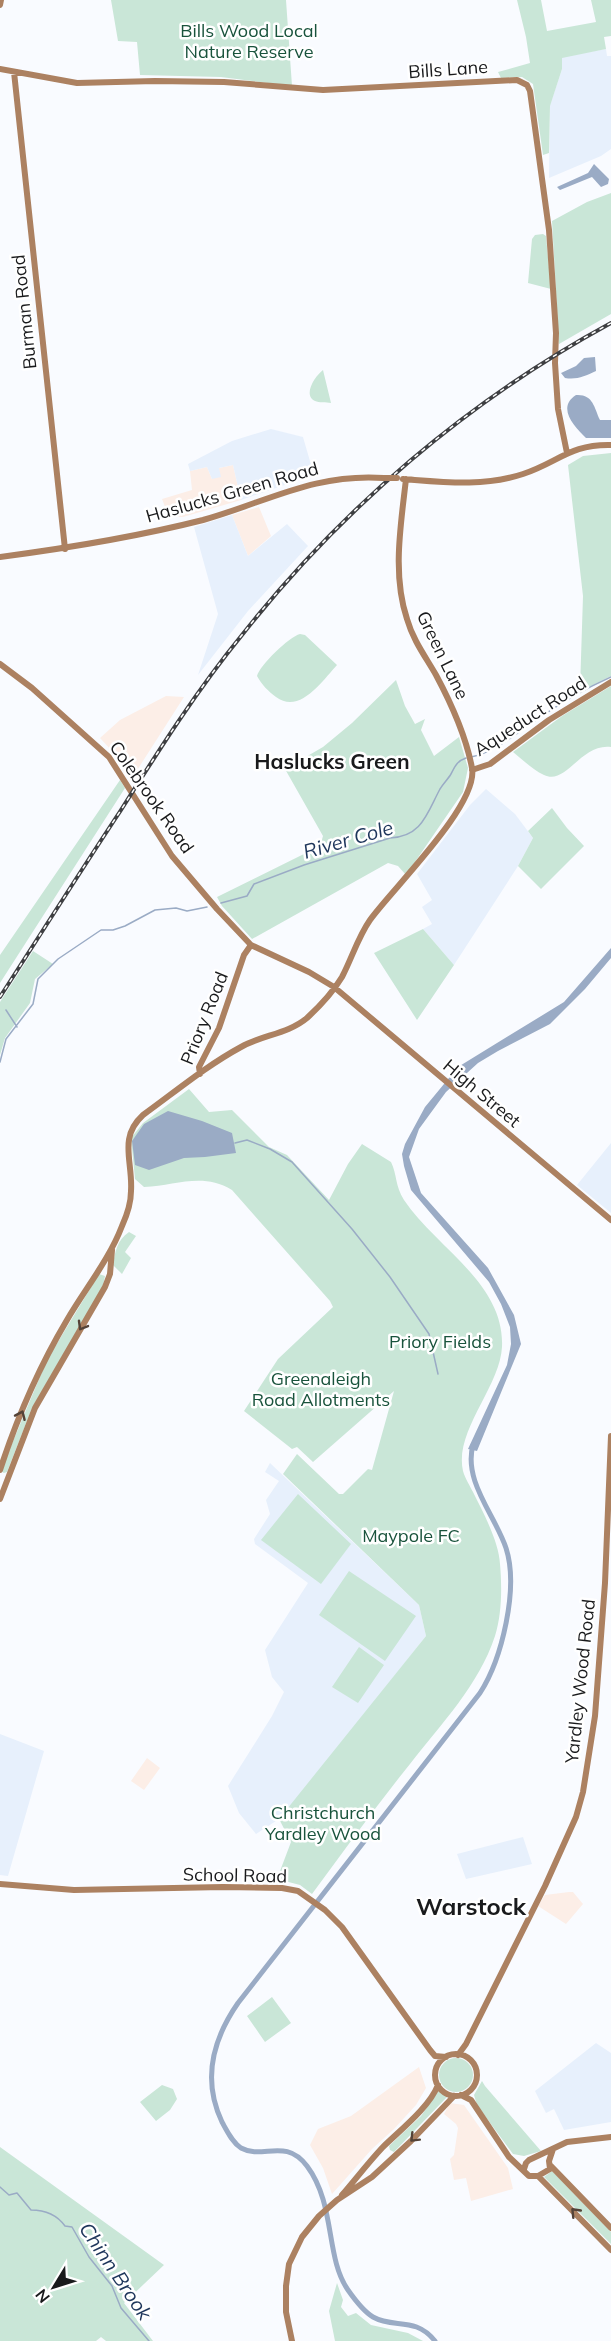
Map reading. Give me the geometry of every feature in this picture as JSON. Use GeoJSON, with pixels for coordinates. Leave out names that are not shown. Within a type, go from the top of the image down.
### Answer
{"type":"FeatureCollection","features":[{"type":"Feature","properties":{"kind":"street"},"geometry":{"type":"LineString","coordinates":[[0,5],[1,0]]}},
{"type":"Feature","properties":{"kind":"street","name":"Bills Lane"},"geometry":{"type":"LineString","coordinates":[[0,69],[77,83],[224,82],[323,90],[517,80],[527,85],[530,91],[549,230],[556,333],[558,409],[567,453]]}},
{"type":"Feature","properties":{"kind":"street","name":"Burman Road"},"geometry":{"type":"LineString","coordinates":[[14,72],[65,549]]}},
{"type":"Feature","properties":{"kind":"street","name":"Haslucks Green Road"},"geometry":{"type":"LineString","coordinates":[[0,557],[65,549],[195,522],[321,481],[358,476],[473,483],[524,474],[576,448],[611,445]]}},
{"type":"Feature","properties":{"kind":"street","name":"Green Lane"},"geometry":{"type":"LineString","coordinates":[[406,479],[399,568],[399,582],[404,606],[414,638],[451,706],[472,770]]}},
{"type":"Feature","properties":{"kind":"street","name":"Colebrook Road"},"geometry":{"type":"LineString","coordinates":[[0,664],[32,688],[109,757],[172,856],[251,945],[309,972],[334,987]]}},
{"type":"Feature","properties":{"kind":"street","name":"Aqueduct Road"},"geometry":{"type":"LineString","coordinates":[[200,1074],[243,1046],[291,1029],[301,1023],[334,987],[370,919],[414,870],[465,798],[472,770],[490,764],[549,720],[611,682]]}},
{"type":"Feature","properties":{"kind":"street","name":"Priory Road"},"geometry":{"type":"LineString","coordinates":[[0,1470],[10,1440],[46,1357],[112,1249],[130,1204],[128,1140],[132,1128],[143,1114],[200,1074],[199,1067],[219,1028],[244,955],[251,945]]}},
{"type":"Feature","properties":{"kind":"street","name":"High Street"},"geometry":{"type":"LineString","coordinates":[[334,987],[611,1220]]}},
{"type":"Feature","properties":{"kind":"street","name":"Priory Road"},"geometry":{"type":"LineString","coordinates":[[0,1499],[35,1408],[105,1287],[110,1274],[112,1249]]}},
{"type":"Feature","properties":{"kind":"street","name":"Yardley Wood Road"},"geometry":{"type":"LineString","coordinates":[[458,2055],[465,2046],[544,1886],[576,1817],[583,1792],[595,1716],[605,1583],[611,1436]]}},
{"type":"Feature","properties":{"kind":"street"},"geometry":{"type":"LineString","coordinates":[[0,1476],[8,1479]]}},
{"type":"Feature","properties":{"kind":"street","name":"School Road"},"geometry":{"type":"LineString","coordinates":[[0,1884],[74,1890],[282,1888],[298,1892],[325,1910],[342,1927],[430,2050],[436,2071]]}},
{"type":"Feature","properties":{"kind":"street"},"geometry":{"type":"LineString","coordinates":[[465,2046],[468,2058]]}},
{"type":"Feature","properties":{"kind":"street"},"geometry":{"type":"LineString","coordinates":[[338,2199],[372,2177],[458,2095],[470,2090],[475,2083],[477,2074],[474,2064],[468,2058],[458,2055],[435,2056],[430,2050]]}},
{"type":"Feature","properties":{"kind":"street"},"geometry":{"type":"LineString","coordinates":[[446,2057],[440,2062],[436,2071],[438,2085],[446,2093],[471,2100]]}},
{"type":"Feature","properties":{"kind":"street"},"geometry":{"type":"LineString","coordinates":[[292,2341],[285,2297],[289,2264],[302,2237],[383,2147],[405,2126],[438,2085]]}},
{"type":"Feature","properties":{"kind":"street"},"geometry":{"type":"LineString","coordinates":[[470,2090],[471,2100],[505,2151],[530,2176],[545,2173],[550,2164],[553,2149]]}},
{"type":"Feature","properties":{"kind":"street"},"geometry":{"type":"LineString","coordinates":[[505,2151],[514,2157],[529,2160],[569,2142],[611,2137]]}},
{"type":"Feature","properties":{"kind":"street"},"geometry":{"type":"LineString","coordinates":[[383,2147],[394,2157]]}},
{"type":"Feature","properties":{"kind":"street"},"geometry":{"type":"LineString","coordinates":[[542,2155],[611,2228]]}},
{"type":"Feature","properties":{"kind":"street"},"geometry":{"type":"LineString","coordinates":[[524,2169],[529,2160]]}},
{"type":"Feature","properties":{"kind":"street"},"geometry":{"type":"LineString","coordinates":[[364,2169],[372,2177]]}},
{"type":"Feature","properties":{"kind":"street"},"geometry":{"type":"LineString","coordinates":[[538,2176],[611,2250]]}},
{"type":"Feature","properties":{"kind":"shaded area"},"geometry":{"type":"Polygon","coordinates":[[[606,49],[607,56],[611,56],[611,149],[601,156],[549,178],[550,105],[562,69],[561,57],[606,49]]]}},
{"type":"Feature","properties":{"kind":"shaded area"},"geometry":{"type":"Polygon","coordinates":[[[271,429],[303,437],[314,475],[241,500],[233,465],[219,468],[221,477],[212,479],[207,467],[190,471],[188,464],[232,441],[271,429]]]}},
{"type":"Feature","properties":{"kind":"shaded area"},"geometry":{"type":"Polygon","coordinates":[[[233,465],[241,500],[183,517],[172,517],[167,512],[162,499],[192,490],[190,471],[207,467],[212,479],[219,468],[233,465]]]}},
{"type":"Feature","properties":{"kind":"shaded area"},"geometry":{"type":"Polygon","coordinates":[[[259,507],[271,536],[248,556],[232,515],[259,507]]]}},
{"type":"Feature","properties":{"kind":"shaded area"},"geometry":{"type":"Polygon","coordinates":[[[232,515],[248,556],[287,524],[308,546],[248,611],[198,675],[218,614],[194,527],[232,515]]]}},
{"type":"Feature","properties":{"kind":"shaded area"},"geometry":{"type":"Polygon","coordinates":[[[166,696],[184,697],[134,775],[100,738],[120,720],[166,696]]]}},
{"type":"Feature","properties":{"kind":"shaded area"},"geometry":{"type":"Polygon","coordinates":[[[486,789],[515,814],[533,838],[518,866],[454,965],[423,929],[432,924],[422,907],[432,900],[417,874],[470,805],[486,789]]]}},
{"type":"Feature","properties":{"kind":"shaded area"},"geometry":{"type":"Polygon","coordinates":[[[611,1143],[611,1213],[577,1185],[611,1143]]]}},
{"type":"Feature","properties":{"kind":"shaded area"},"geometry":{"type":"Polygon","coordinates":[[[270,1463],[419,1605],[426,1636],[294,1803],[279,1819],[256,1834],[239,1813],[228,1786],[272,1716],[284,1692],[272,1677],[265,1650],[308,1583],[255,1544],[254,1539],[270,1514],[266,1500],[279,1481],[265,1472],[270,1463]]]}},
{"type":"Feature","properties":{"kind":"shaded area"},"geometry":{"type":"Polygon","coordinates":[[[0,1734],[44,1751],[8,1876],[0,1875],[0,1734]]]}},
{"type":"Feature","properties":{"kind":"shaded area"},"geometry":{"type":"Polygon","coordinates":[[[147,1758],[160,1768],[144,1790],[131,1781],[147,1758]]]}},
{"type":"Feature","properties":{"kind":"shaded area"},"geometry":{"type":"Polygon","coordinates":[[[523,1837],[532,1864],[466,1879],[457,1854],[523,1837]]]}},
{"type":"Feature","properties":{"kind":"shaded area"},"geometry":{"type":"Polygon","coordinates":[[[573,1892],[583,1904],[566,1924],[538,1906],[545,1895],[573,1892]]]}},
{"type":"Feature","properties":{"kind":"shaded area"},"geometry":{"type":"Polygon","coordinates":[[[596,2043],[611,2053],[611,2122],[564,2130],[554,2109],[546,2113],[535,2091],[596,2043]]]}},
{"type":"Feature","properties":{"kind":"shaded area"},"geometry":{"type":"Polygon","coordinates":[[[419,2067],[426,2088],[416,2105],[332,2194],[323,2168],[310,2145],[318,2129],[351,2116],[419,2067]]]}},
{"type":"Feature","properties":{"kind":"shaded area"},"geometry":{"type":"Polygon","coordinates":[[[450,2103],[464,2105],[508,2168],[513,2189],[471,2201],[466,2178],[454,2180],[450,2159],[454,2155],[458,2128],[444,2114],[450,2103]]]}},
{"type":"Feature","properties":{"kind":"green space","name":"Bills Wood Local Nature Reserve"},"geometry":{"type":"Polygon","coordinates":[[[111,0],[286,0],[292,86],[221,77],[140,75],[137,42],[118,41],[111,0]]]}},
{"type":"Feature","properties":{"kind":"green space"},"geometry":{"type":"Polygon","coordinates":[[[517,0],[541,0],[547,31],[596,22],[591,0],[611,0],[611,36],[604,37],[606,49],[562,58],[562,69],[550,106],[549,153],[543,155],[533,84],[522,77],[501,78],[498,72],[530,63],[517,0]]]}},
{"type":"Feature","properties":{"kind":"green space"},"geometry":{"type":"Polygon","coordinates":[[[611,193],[611,314],[559,344],[552,221],[587,202],[611,193]]]}},
{"type":"Feature","properties":{"kind":"green space"},"geometry":{"type":"Polygon","coordinates":[[[535,235],[546,236],[551,289],[528,283],[532,239],[535,235]]]}},
{"type":"Feature","properties":{"kind":"green space"},"geometry":{"type":"Polygon","coordinates":[[[323,370],[331,403],[315,401],[310,394],[314,380],[323,370]]]}},
{"type":"Feature","properties":{"kind":"green space"},"geometry":{"type":"Polygon","coordinates":[[[611,453],[611,676],[583,690],[580,689],[583,596],[568,465],[583,456],[611,453]]]}},
{"type":"Feature","properties":{"kind":"green space"},"geometry":{"type":"Polygon","coordinates":[[[300,634],[305,635],[337,665],[318,686],[302,699],[294,702],[285,701],[270,692],[257,676],[263,665],[276,652],[300,634]]]}},
{"type":"Feature","properties":{"kind":"green space"},"geometry":{"type":"Polygon","coordinates":[[[396,680],[405,706],[415,724],[425,719],[421,730],[434,756],[459,737],[468,768],[463,792],[406,875],[398,866],[388,863],[252,939],[222,906],[217,897],[316,848],[323,836],[285,769],[323,747],[352,723],[396,680]]]}},
{"type":"Feature","properties":{"kind":"green space"},"geometry":{"type":"Polygon","coordinates":[[[611,686],[611,747],[591,751],[560,775],[552,777],[536,770],[513,752],[562,716],[611,686]]]}},
{"type":"Feature","properties":{"kind":"green space"},"geometry":{"type":"Polygon","coordinates":[[[120,780],[125,788],[0,983],[0,955],[120,780]]]}},
{"type":"Feature","properties":{"kind":"green space"},"geometry":{"type":"Polygon","coordinates":[[[552,808],[584,846],[541,889],[518,866],[533,838],[528,831],[552,808]]]}},
{"type":"Feature","properties":{"kind":"green space"},"geometry":{"type":"Polygon","coordinates":[[[423,929],[454,965],[417,1020],[374,953],[423,929]]]}},
{"type":"Feature","properties":{"kind":"green space"},"geometry":{"type":"Polygon","coordinates":[[[33,951],[53,964],[35,979],[30,1003],[5,1038],[0,1055],[0,1002],[33,951]]]}},
{"type":"Feature","properties":{"kind":"green space","name":"Priory Fields"},"geometry":{"type":"Polygon","coordinates":[[[189,1089],[209,1112],[232,1110],[269,1147],[287,1155],[329,1200],[348,1164],[362,1144],[391,1162],[404,1200],[480,1285],[492,1304],[500,1324],[502,1347],[499,1362],[494,1378],[465,1440],[462,1456],[464,1474],[490,1527],[499,1555],[501,1600],[495,1636],[479,1671],[458,1703],[312,1894],[300,1885],[277,1879],[291,1842],[279,1819],[426,1636],[419,1605],[283,1474],[297,1454],[339,1494],[343,1494],[368,1469],[372,1470],[394,1391],[313,1462],[297,1447],[292,1449],[244,1411],[278,1359],[333,1307],[232,1190],[210,1182],[199,1181],[144,1187],[135,1179],[131,1138],[143,1123],[189,1089]]]}},
{"type":"Feature","properties":{"kind":"green space"},"geometry":{"type":"Polygon","coordinates":[[[129,1232],[136,1236],[125,1252],[131,1258],[122,1274],[113,1265],[119,1243],[129,1232]]]}},
{"type":"Feature","properties":{"kind":"green space"},"geometry":{"type":"Polygon","coordinates":[[[99,1274],[105,1276],[103,1286],[32,1408],[7,1472],[4,1473],[2,1472],[6,1458],[47,1360],[99,1274]]]}},
{"type":"Feature","properties":{"kind":"green space"},"geometry":{"type":"Polygon","coordinates":[[[298,1494],[351,1544],[321,1584],[261,1540],[298,1494]]]}},
{"type":"Feature","properties":{"kind":"green space"},"geometry":{"type":"Polygon","coordinates":[[[349,1571],[416,1616],[385,1661],[319,1615],[349,1571]]]}},
{"type":"Feature","properties":{"kind":"green space"},"geometry":{"type":"Polygon","coordinates":[[[359,1647],[384,1665],[358,1703],[332,1687],[359,1647]]]}},
{"type":"Feature","properties":{"kind":"green space"},"geometry":{"type":"Polygon","coordinates":[[[272,1997],[291,2023],[265,2042],[247,2016],[272,1997]]]}},
{"type":"Feature","properties":{"kind":"green space"},"geometry":{"type":"Polygon","coordinates":[[[456,2058],[468,2063],[473,2075],[468,2087],[456,2092],[444,2087],[439,2075],[444,2063],[456,2058]]]}},
{"type":"Feature","properties":{"kind":"green space"},"geometry":{"type":"Polygon","coordinates":[[[482,2081],[541,2151],[524,2156],[513,2154],[477,2105],[474,2095],[482,2081]]]}},
{"type":"Feature","properties":{"kind":"green space"},"geometry":{"type":"Polygon","coordinates":[[[162,2085],[173,2089],[177,2099],[170,2110],[156,2121],[140,2102],[162,2085]]]}},
{"type":"Feature","properties":{"kind":"green space"},"geometry":{"type":"Polygon","coordinates":[[[439,2090],[447,2097],[394,2152],[390,2150],[389,2146],[421,2116],[439,2090]]]}},
{"type":"Feature","properties":{"kind":"green space"},"geometry":{"type":"Polygon","coordinates":[[[0,2147],[164,2265],[124,2303],[153,2341],[106,2341],[101,2337],[96,2341],[0,2341],[0,2147]]]}},
{"type":"Feature","properties":{"kind":"green space"},"geometry":{"type":"Polygon","coordinates":[[[552,2171],[611,2232],[611,2244],[544,2177],[552,2171]]]}},
{"type":"Feature","properties":{"kind":"green space"},"geometry":{"type":"Polygon","coordinates":[[[337,2283],[343,2300],[341,2307],[348,2316],[356,2313],[371,2325],[408,2333],[423,2341],[335,2341],[329,2311],[337,2283]]]}},
{"type":"Feature","properties":{"kind":"water"},"geometry":{"type":"Polygon","coordinates":[[[594,164],[609,179],[608,184],[601,187],[592,177],[560,190],[557,187],[588,173],[594,164]]]}},
{"type":"Feature","properties":{"kind":"water"},"geometry":{"type":"Polygon","coordinates":[[[595,357],[596,371],[573,378],[565,378],[561,373],[576,366],[584,358],[595,357]]]}},
{"type":"Feature","properties":{"kind":"water"},"geometry":{"type":"Polygon","coordinates":[[[576,395],[589,399],[600,420],[611,420],[611,438],[586,438],[577,428],[567,411],[570,400],[576,395]]]}},
{"type":"Feature","properties":{"kind":"water"},"geometry":{"type":"Polygon","coordinates":[[[611,948],[611,958],[585,989],[550,1024],[478,1063],[446,1092],[419,1129],[409,1157],[421,1193],[488,1268],[514,1315],[521,1344],[477,1451],[468,1449],[507,1365],[511,1344],[510,1327],[489,1282],[411,1190],[402,1154],[425,1107],[458,1067],[564,1002],[611,948]]]}},
{"type":"Feature","properties":{"kind":"water"},"geometry":{"type":"Polygon","coordinates":[[[168,1111],[232,1133],[236,1153],[184,1158],[149,1170],[135,1165],[132,1141],[144,1124],[168,1111]]]}},
{"type":"Feature","properties":{"kind":"waterway","name":"River Cole"},"geometry":{"type":"LineString","coordinates":[[471,757],[497,747],[562,703],[611,677]]}},
{"type":"Feature","properties":{"kind":"waterway","name":"River Cole"},"geometry":{"type":"LineString","coordinates":[[221,903],[247,896],[254,884],[304,865],[409,833],[422,822],[457,764],[466,758]]}},
{"type":"Feature","properties":{"kind":"waterway","name":"River Cole"},"geometry":{"type":"LineString","coordinates":[[0,1062],[6,1039],[33,1004],[38,979],[58,959],[101,930],[113,930],[125,926],[155,910],[176,908],[187,911],[207,907]]}},
{"type":"Feature","properties":{"kind":"waterway"},"geometry":{"type":"LineString","coordinates":[[6,1010],[17,1027]]}},
{"type":"Feature","properties":{"kind":"waterway"},"geometry":{"type":"LineString","coordinates":[[235,1143],[247,1140],[270,1149],[292,1162],[352,1229],[390,1277],[429,1334],[438,1374]]}},
{"type":"Feature","properties":{"kind":"waterway"},"geometry":{"type":"LineString","coordinates":[[435,2341],[420,2328],[373,2317],[359,2305],[341,2277],[322,2197],[307,2166],[299,2157],[290,2153],[249,2151],[238,2146],[222,2122],[216,2106],[212,2075],[213,2060],[222,2031],[238,2003],[480,1693],[488,1679],[506,1623],[511,1583],[510,1564],[501,1536],[476,1485],[472,1472],[473,1445]]}},
{"type":"Feature","properties":{"kind":"waterway","name":"Chinn Brook"},"geometry":{"type":"LineString","coordinates":[[0,2187],[9,2195],[17,2193],[31,2210],[50,2214],[65,2226],[72,2227],[89,2257],[112,2286],[121,2308],[149,2341]]}},
{"type":"Feature","properties":{"kind":"railway"},"geometry":{"type":"LineString","coordinates":[[0,997],[209,677],[281,588],[365,501],[458,422],[558,353],[611,323]]}},
{"type":"Feature","properties":{"kind":"district","name":"Haslucks Green"},"geometry":{"type":"Point","coordinates":[332,761]}},
{"type":"Feature","properties":{"kind":"district","name":"Warstock"},"geometry":{"type":"Point","coordinates":[471,1906]}},
{"type":"Feature","properties":{"kind":"park label","name":"Greenaleigh Road Allotments"},"geometry":{"type":"Point","coordinates":[321,1388]}},
{"type":"Feature","properties":{"kind":"park label","name":"Maypole FC"},"geometry":{"type":"Point","coordinates":[411,1535]}},
{"type":"Feature","properties":{"kind":"park label","name":"Christchurch Yardley Wood"},"geometry":{"type":"Point","coordinates":[323,1822]}}]}
